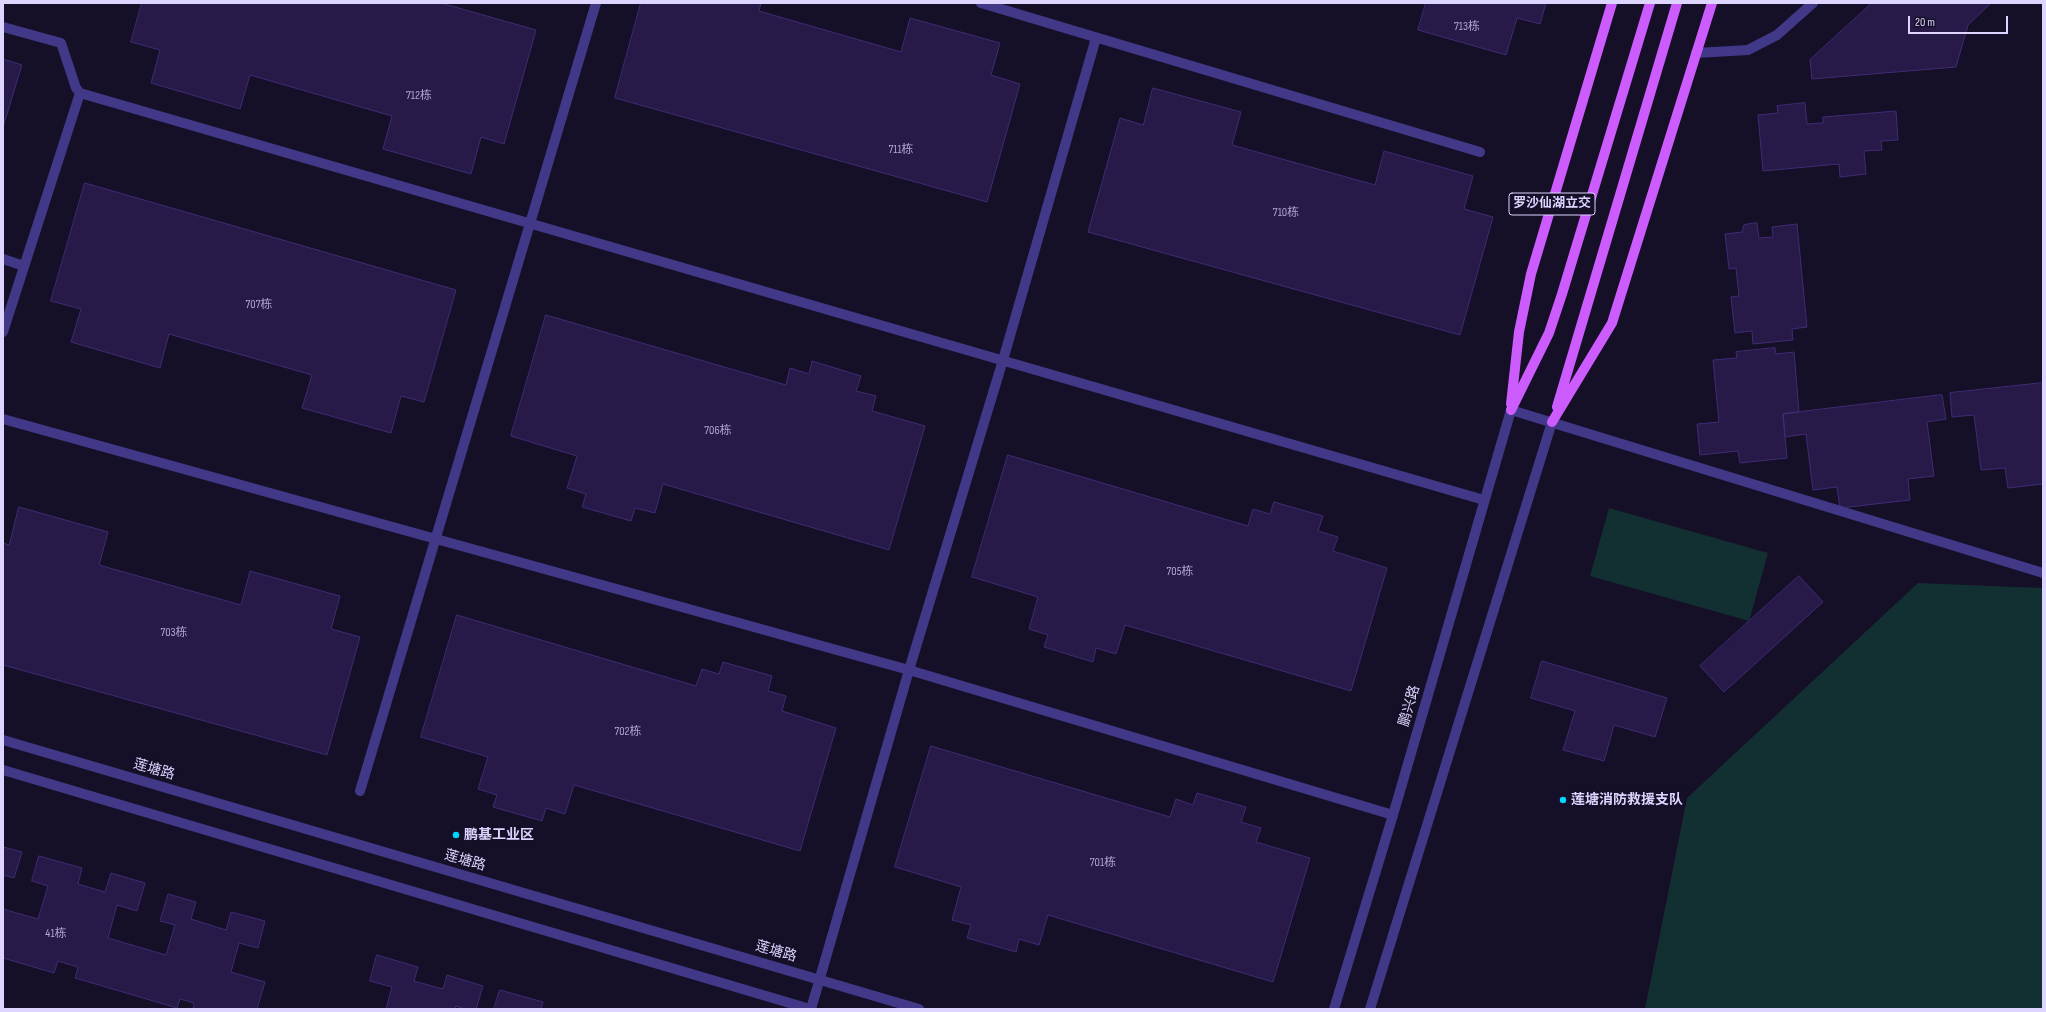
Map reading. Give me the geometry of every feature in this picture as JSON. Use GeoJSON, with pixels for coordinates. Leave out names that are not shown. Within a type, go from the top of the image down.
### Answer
{"type":"FeatureCollection","features":[{"type":"Feature","properties":{"kind":"main road","name":"罗沙仙湖立交"},"geometry":{"type":"LineString","coordinates":[[1511,410],[1519,332],[1531,274],[1612,3]]}},
{"type":"Feature","properties":{"kind":"main road"},"geometry":{"type":"LineString","coordinates":[[1511,410],[1549,333],[1650,3]]}},
{"type":"Feature","properties":{"kind":"main road"},"geometry":{"type":"LineString","coordinates":[[1552,422],[1677,3]]}},
{"type":"Feature","properties":{"kind":"main road"},"geometry":{"type":"LineString","coordinates":[[1552,422],[1612,323],[1712,3]]}},
{"type":"Feature","properties":{"kind":"street"},"geometry":{"type":"LineString","coordinates":[[360,791],[596,3]]}},
{"type":"Feature","properties":{"kind":"street"},"geometry":{"type":"LineString","coordinates":[[981,3],[1480,152]]}},
{"type":"Feature","properties":{"kind":"street"},"geometry":{"type":"LineString","coordinates":[[1696,53],[1748,50],[1777,35],[1813,3]]}},
{"type":"Feature","properties":{"kind":"street"},"geometry":{"type":"LineString","coordinates":[[3,27],[61,43],[76,88],[80,93],[1484,500]]}},
{"type":"Feature","properties":{"kind":"street"},"geometry":{"type":"LineString","coordinates":[[3,770],[811,1009],[909,670],[1003,360],[1096,38]]}},
{"type":"Feature","properties":{"kind":"street"},"geometry":{"type":"LineString","coordinates":[[3,332],[80,93]]}},
{"type":"Feature","properties":{"kind":"street"},"geometry":{"type":"LineString","coordinates":[[3,259],[24,266]]}},
{"type":"Feature","properties":{"kind":"street"},"geometry":{"type":"LineString","coordinates":[[1511,410],[2043,573]]}},
{"type":"Feature","properties":{"kind":"street","name":"鹏兴路"},"geometry":{"type":"LineString","coordinates":[[1334,1009],[1393,815],[1511,410]]}},
{"type":"Feature","properties":{"kind":"street"},"geometry":{"type":"LineString","coordinates":[[3,419],[909,670],[1393,815]]}},
{"type":"Feature","properties":{"kind":"street"},"geometry":{"type":"LineString","coordinates":[[1370,1009],[1552,422]]}},
{"type":"Feature","properties":{"kind":"street","name":"莲塘路"},"geometry":{"type":"LineString","coordinates":[[3,740],[919,1009]]}},
{"type":"Feature","properties":{"kind":"green space"},"geometry":{"type":"Polygon","coordinates":[[[1609,508],[1768,553],[1749,621],[1590,576],[1609,508]]]}},
{"type":"Feature","properties":{"kind":"green space"},"geometry":{"type":"Polygon","coordinates":[[[1918,583],[2043,588],[2043,1009],[1645,1009],[1687,798],[1918,583]]]}},
{"type":"Feature","properties":{"kind":"building"},"geometry":{"type":"Polygon","coordinates":[[[142,3],[441,3],[536,30],[504,144],[481,137],[471,174],[383,149],[392,116],[250,75],[240,109],[151,83],[160,50],[131,42],[142,3]]]}},
{"type":"Feature","properties":{"kind":"building"},"geometry":{"type":"Polygon","coordinates":[[[641,3],[761,3],[759,11],[901,52],[910,18],[1000,43],[991,75],[1020,84],[987,202],[615,98],[641,3]]]}},
{"type":"Feature","properties":{"kind":"building"},"geometry":{"type":"Polygon","coordinates":[[[1426,3],[1546,3],[1540,24],[1517,18],[1506,55],[1418,30],[1426,3]]]}},
{"type":"Feature","properties":{"kind":"building"},"geometry":{"type":"Polygon","coordinates":[[[1872,3],[1991,3],[1968,25],[1956,67],[1812,79],[1810,60],[1872,3]]]}},
{"type":"Feature","properties":{"kind":"building"},"geometry":{"type":"Polygon","coordinates":[[[3,59],[22,65],[3,127],[3,59]]]}},
{"type":"Feature","properties":{"kind":"building"},"geometry":{"type":"Polygon","coordinates":[[[1153,88],[1241,112],[1232,145],[1375,185],[1384,151],[1473,176],[1464,209],[1493,217],[1460,335],[1088,232],[1120,118],[1143,125],[1153,88]]]}},
{"type":"Feature","properties":{"kind":"building"},"geometry":{"type":"Polygon","coordinates":[[[1805,103],[1807,124],[1823,123],[1823,117],[1896,111],[1898,140],[1881,141],[1882,150],[1864,151],[1866,174],[1840,177],[1839,164],[1763,171],[1758,115],[1778,113],[1777,106],[1805,103]]]}},
{"type":"Feature","properties":{"kind":"building"},"geometry":{"type":"Polygon","coordinates":[[[85,183],[456,290],[424,402],[401,396],[391,433],[302,408],[312,375],[169,334],[160,368],[71,342],[81,309],[51,301],[85,183]]]}},
{"type":"Feature","properties":{"kind":"building"},"geometry":{"type":"Polygon","coordinates":[[[1757,223],[1759,238],[1773,237],[1772,227],[1797,224],[1807,327],[1792,329],[1793,340],[1753,344],[1752,331],[1735,333],[1731,297],[1739,296],[1736,268],[1729,269],[1725,234],[1742,232],[1744,225],[1757,223]]]}},
{"type":"Feature","properties":{"kind":"building"},"geometry":{"type":"Polygon","coordinates":[[[546,315],[786,385],[790,368],[809,374],[812,361],[861,376],[856,391],[876,396],[872,411],[925,426],[889,550],[663,484],[655,513],[635,508],[631,521],[582,507],[586,494],[567,488],[577,456],[511,436],[546,315]]]}},
{"type":"Feature","properties":{"kind":"building"},"geometry":{"type":"Polygon","coordinates":[[[1775,348],[1776,354],[1794,352],[1799,412],[1783,414],[1787,458],[1740,463],[1738,451],[1700,455],[1697,424],[1719,422],[1713,360],[1737,358],[1736,352],[1775,348]]]}},
{"type":"Feature","properties":{"kind":"building"},"geometry":{"type":"Polygon","coordinates":[[[2043,383],[2043,484],[2008,488],[2005,468],[1981,470],[1974,415],[1952,417],[1950,393],[2043,383]]]}},
{"type":"Feature","properties":{"kind":"building"},"geometry":{"type":"Polygon","coordinates":[[[1942,395],[1946,419],[1927,422],[1934,476],[1908,479],[1910,500],[1840,508],[1837,487],[1813,490],[1806,434],[1785,437],[1783,414],[1942,395]]]}},
{"type":"Feature","properties":{"kind":"building"},"geometry":{"type":"Polygon","coordinates":[[[1008,455],[1248,526],[1253,509],[1270,514],[1274,502],[1323,516],[1318,531],[1338,537],[1333,551],[1387,568],[1351,691],[1125,625],[1116,654],[1096,648],[1093,662],[1044,647],[1048,635],[1029,629],[1038,597],[972,577],[1008,455]]]}},
{"type":"Feature","properties":{"kind":"building"},"geometry":{"type":"Polygon","coordinates":[[[19,507],[108,532],[99,565],[241,605],[250,571],[340,596],[331,629],[360,637],[327,755],[3,665],[3,543],[9,545],[19,507]]]}},
{"type":"Feature","properties":{"kind":"building"},"geometry":{"type":"Polygon","coordinates":[[[1799,576],[1823,602],[1724,692],[1700,666],[1799,576]]]}},
{"type":"Feature","properties":{"kind":"building"},"geometry":{"type":"Polygon","coordinates":[[[457,615],[696,686],[702,669],[719,674],[723,662],[772,676],[768,691],[786,696],[782,711],[836,728],[800,851],[574,785],[565,814],[546,808],[542,821],[493,807],[497,795],[478,789],[488,757],[421,737],[457,615]]]}},
{"type":"Feature","properties":{"kind":"building"},"geometry":{"type":"Polygon","coordinates":[[[1542,661],[1667,698],[1655,737],[1614,725],[1604,761],[1563,750],[1575,711],[1531,698],[1542,661]]]}},
{"type":"Feature","properties":{"kind":"building"},"geometry":{"type":"Polygon","coordinates":[[[931,746],[1170,817],[1176,799],[1193,805],[1197,793],[1246,807],[1241,822],[1261,828],[1256,842],[1310,858],[1273,982],[1048,915],[1039,945],[1019,939],[1016,952],[967,938],[971,925],[952,920],[961,887],[895,867],[931,746]]]}},
{"type":"Feature","properties":{"kind":"building"},"geometry":{"type":"Polygon","coordinates":[[[3,847],[22,852],[14,878],[3,875],[3,847]]]}},
{"type":"Feature","properties":{"kind":"building"},"geometry":{"type":"Polygon","coordinates":[[[39,856],[82,868],[78,884],[105,892],[111,873],[145,883],[137,911],[117,905],[108,938],[166,955],[175,925],[160,921],[168,894],[196,902],[191,919],[226,930],[231,912],[265,921],[258,948],[239,943],[231,972],[265,982],[257,1009],[193,1009],[194,1003],[180,999],[177,1008],[75,978],[78,967],[58,961],[54,973],[3,958],[3,909],[38,919],[48,886],[32,881],[39,856]]]}},
{"type":"Feature","properties":{"kind":"building"},"geometry":{"type":"Polygon","coordinates":[[[377,955],[418,967],[414,981],[443,989],[447,975],[483,986],[476,1009],[465,1009],[456,1006],[455,1009],[386,1009],[392,987],[370,981],[377,955]]]}},
{"type":"Feature","properties":{"kind":"building"},"geometry":{"type":"Polygon","coordinates":[[[500,990],[543,1002],[541,1009],[494,1009],[500,990]]]}},
{"type":"Feature","properties":{"kind":"place","name":"莲塘消防救援支队"},"geometry":{"type":"Point","coordinates":[1563,800]}},
{"type":"Feature","properties":{"kind":"place","name":"鹏基工业区"},"geometry":{"type":"Point","coordinates":[456,835]}}]}
